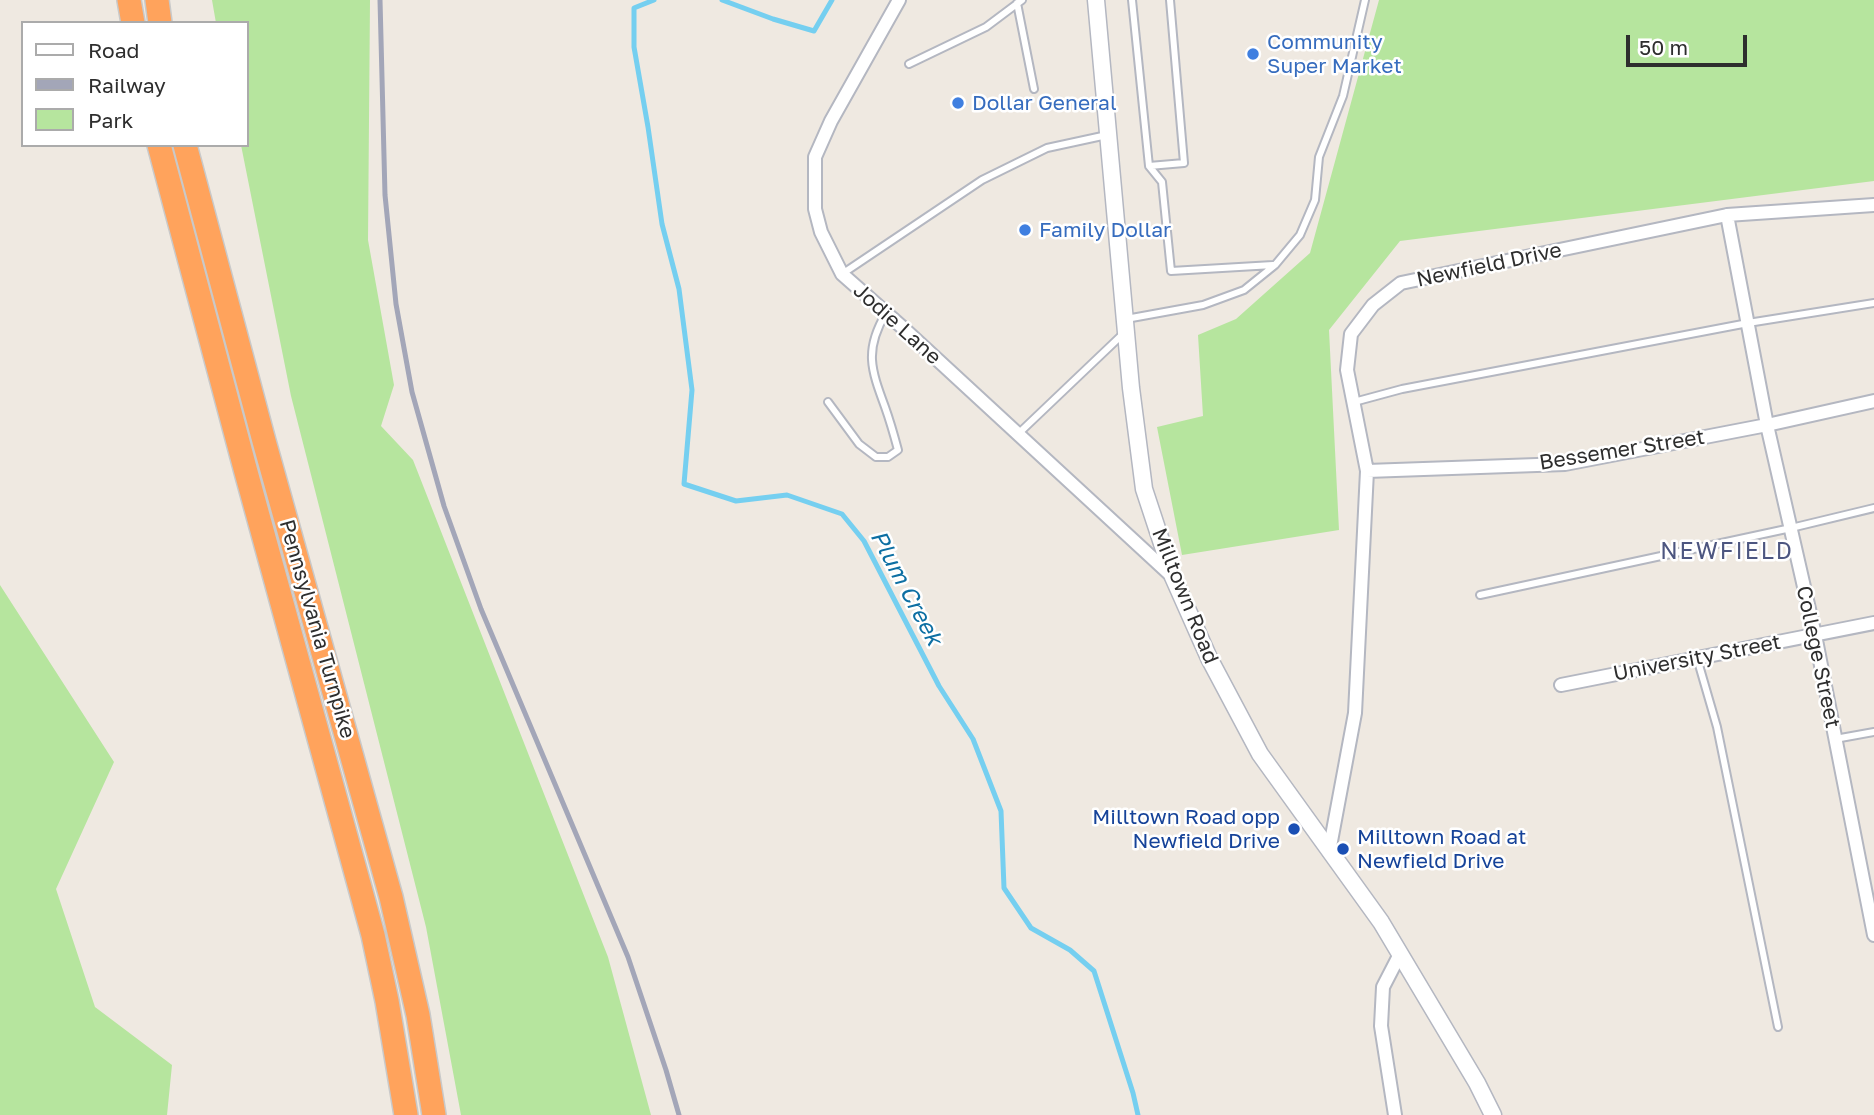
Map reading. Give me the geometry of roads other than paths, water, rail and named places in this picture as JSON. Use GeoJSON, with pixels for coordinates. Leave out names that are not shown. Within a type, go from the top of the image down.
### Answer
{"type":"FeatureCollection","features":[{"type":"Feature","properties":{"kind":"highway"},"geometry":{"type":"LineString","coordinates":[[129,0],[133,21]]}},
{"type":"Feature","properties":{"kind":"highway"},"geometry":{"type":"LineString","coordinates":[[156,0],[160,21]]}},
{"type":"Feature","properties":{"kind":"highway","name":"Pennsylvania Turnpike"},"geometry":{"type":"LineString","coordinates":[[160,147],[373,935],[407,1115]]}},
{"type":"Feature","properties":{"kind":"highway","name":"Pennsylvania Turnpike"},"geometry":{"type":"LineString","coordinates":[[186,147],[391,897],[418,1015],[435,1115]]}},
{"type":"Feature","properties":{"kind":"street","name":"Jodie Lane"},"geometry":{"type":"LineString","coordinates":[[899,0],[831,121],[816,157],[815,209],[821,232],[842,274],[1173,577]]}},
{"type":"Feature","properties":{"kind":"street","name":"Milltown Road"},"geometry":{"type":"LineString","coordinates":[[1096,0],[1125,325],[1144,489],[1173,577],[1209,658],[1260,754],[1381,922],[1477,1083],[1493,1115]]}},
{"type":"Feature","properties":{"kind":"street","name":"Newfield Drive"},"geometry":{"type":"LineString","coordinates":[[1329,852],[1355,713],[1367,471],[1348,370],[1351,334],[1373,305],[1401,283],[1727,215],[1874,205]]}},
{"type":"Feature","properties":{"kind":"street","name":"College Street"},"geometry":{"type":"LineString","coordinates":[[1727,215],[1768,425],[1815,635],[1874,935]]}},
{"type":"Feature","properties":{"kind":"street","name":"Bessemer Street"},"geometry":{"type":"LineString","coordinates":[[1367,471],[1565,464],[1768,425],[1874,401]]}},
{"type":"Feature","properties":{"kind":"street","name":"University Street"},"geometry":{"type":"LineString","coordinates":[[1561,685],[1874,623]]}},
{"type":"Feature","properties":{"kind":"street"},"geometry":{"type":"LineString","coordinates":[[1395,1115],[1381,1026],[1383,986],[1400,954]]}},
{"type":"Feature","properties":{"kind":"lane"},"geometry":{"type":"LineString","coordinates":[[1132,0],[1149,166],[1162,182],[1171,271],[1275,265]]}},
{"type":"Feature","properties":{"kind":"lane"},"geometry":{"type":"LineString","coordinates":[[1149,166],[1184,163],[1170,0]]}},
{"type":"Feature","properties":{"kind":"lane"},"geometry":{"type":"LineString","coordinates":[[1018,434],[1125,325],[1203,305],[1244,290],[1275,265],[1300,235],[1315,201],[1319,158],[1343,96],[1365,0]]}},
{"type":"Feature","properties":{"kind":"lane"},"geometry":{"type":"LineString","coordinates":[[909,64],[986,27],[1019,2],[1034,89]]}},
{"type":"Feature","properties":{"kind":"lane"},"geometry":{"type":"LineString","coordinates":[[842,274],[982,180],[1047,148],[1107,135]]}},
{"type":"Feature","properties":{"kind":"lane"},"geometry":{"type":"LineString","coordinates":[[1354,402],[1402,388],[1748,323],[1874,303]]}},
{"type":"Feature","properties":{"kind":"lane"},"geometry":{"type":"LineString","coordinates":[[828,402],[859,444],[876,457],[888,457],[898,450],[872,372],[871,351],[877,329],[886,313]]}},
{"type":"Feature","properties":{"kind":"lane"},"geometry":{"type":"LineString","coordinates":[[1480,595],[1874,508]]}},
{"type":"Feature","properties":{"kind":"lane"},"geometry":{"type":"LineString","coordinates":[[1697,658],[1717,727],[1777,1027]]}},
{"type":"Feature","properties":{"kind":"lane"},"geometry":{"type":"LineString","coordinates":[[1835,739],[1874,732]]}},
{"type":"Feature","properties":{"kind":"waterway","name":"Plum Creek"},"geometry":{"type":"LineString","coordinates":[[654,0],[634,8],[634,47],[662,224],[679,289],[692,390],[684,484],[736,501],[787,495],[842,514],[864,541],[939,686],[973,739],[1001,811],[1004,888],[1031,928],[1070,950],[1094,971],[1138,1115]]}},
{"type":"Feature","properties":{"kind":"waterway","name":"Plum Creek"},"geometry":{"type":"LineString","coordinates":[[722,0],[814,31],[832,0]]}},
{"type":"Feature","properties":{"kind":"railway"},"geometry":{"type":"LineString","coordinates":[[380,0],[385,195],[396,304],[412,392],[444,506],[481,609],[628,957],[679,1115]]}},
{"type":"Feature","properties":{"kind":"place","name":"Community Super Market"},"geometry":{"type":"Point","coordinates":[1253,54]}},
{"type":"Feature","properties":{"kind":"place","name":"Dollar General"},"geometry":{"type":"Point","coordinates":[958,103]}},
{"type":"Feature","properties":{"kind":"place","name":"Family Dollar"},"geometry":{"type":"Point","coordinates":[1025,230]}},
{"type":"Feature","properties":{"kind":"place","name":"Milltown Road opp Newfield Drive"},"geometry":{"type":"Point","coordinates":[1294,829]}},
{"type":"Feature","properties":{"kind":"place","name":"Milltown Road at Newfield Drive"},"geometry":{"type":"Point","coordinates":[1343,849]}},
{"type":"Feature","properties":{"kind":"district","name":"NEWFIELD"},"geometry":{"type":"Point","coordinates":[1727,552]}}]}
